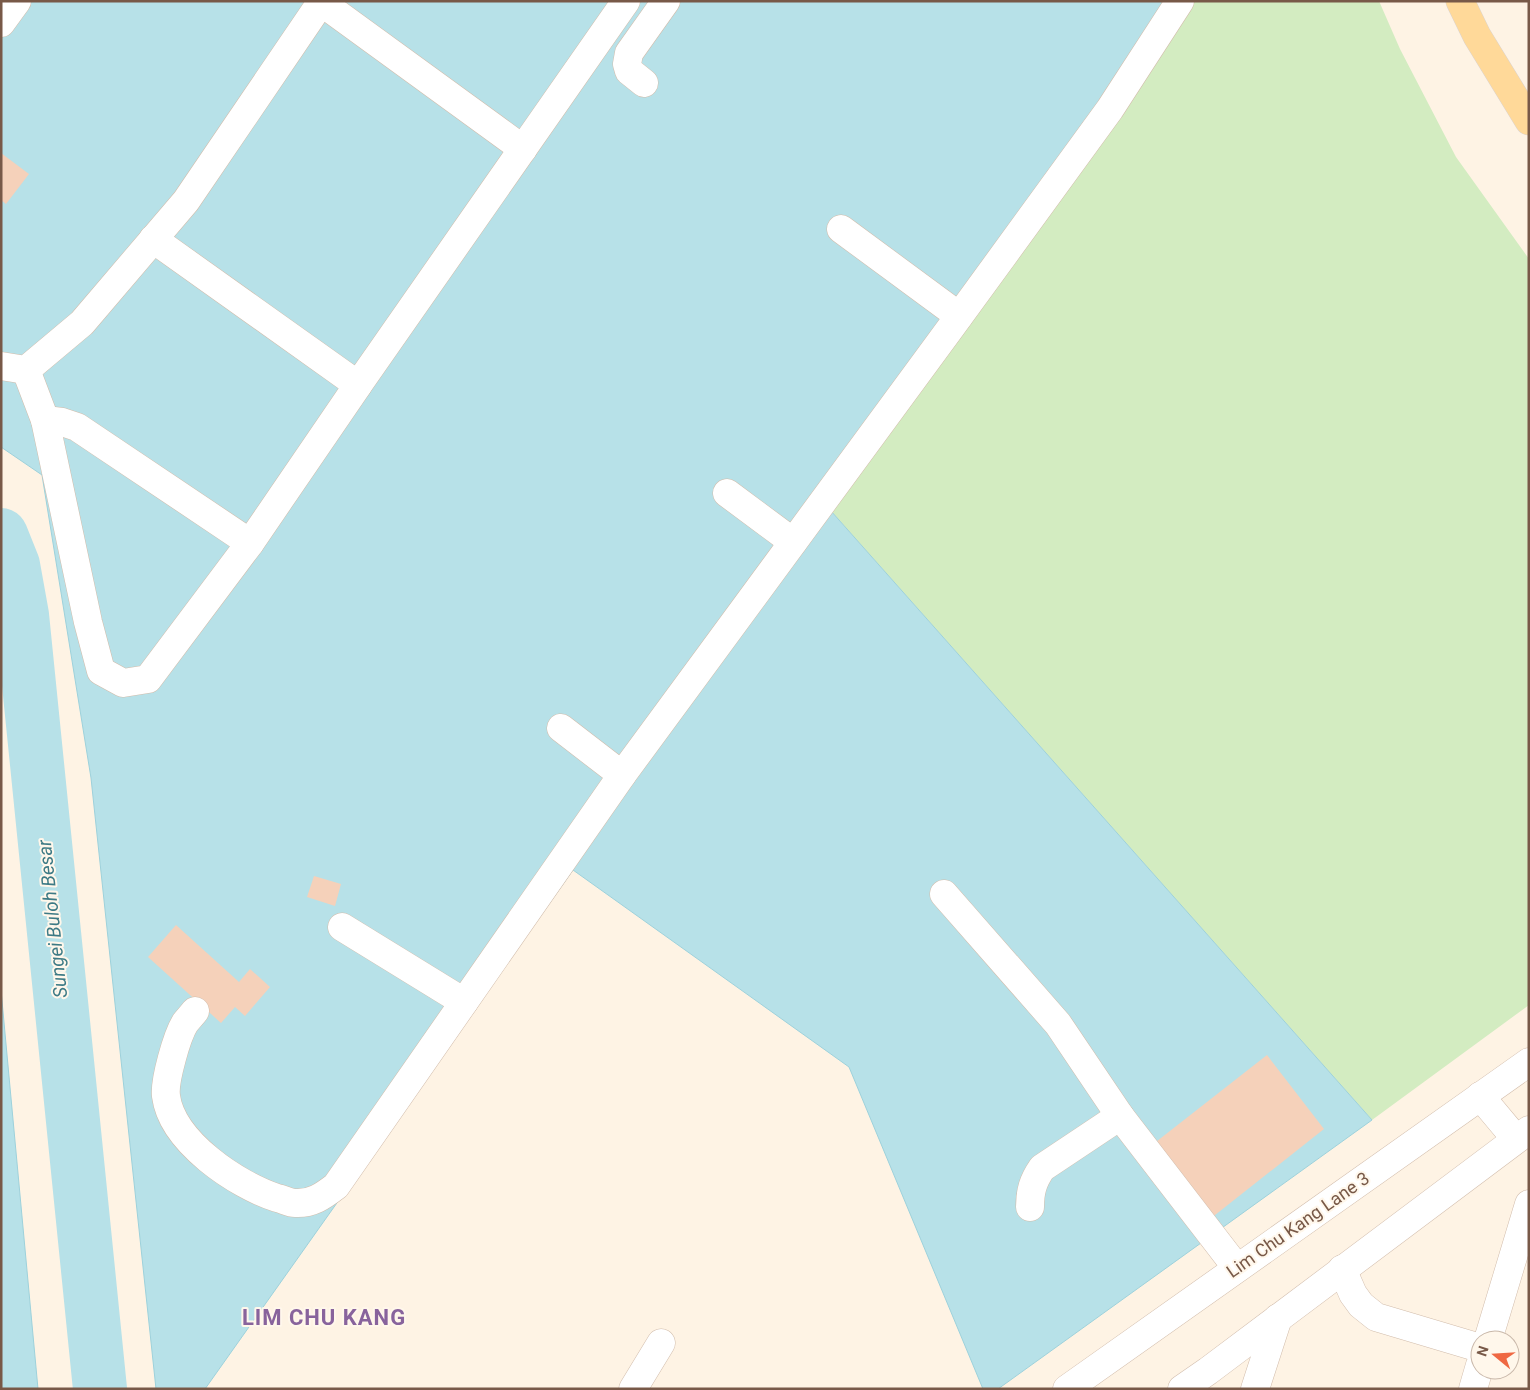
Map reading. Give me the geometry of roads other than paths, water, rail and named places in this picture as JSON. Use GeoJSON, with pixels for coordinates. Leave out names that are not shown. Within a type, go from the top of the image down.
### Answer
{"type":"FeatureCollection","features":[{"type":"Feature","properties":{"kind":"main road"},"geometry":{"type":"LineString","coordinates":[[1460,1],[1477,36],[1529,121]]}},
{"type":"Feature","properties":{"kind":"street"},"geometry":{"type":"LineString","coordinates":[[1,23],[17,1]]}},
{"type":"Feature","properties":{"kind":"street"},"geometry":{"type":"LineString","coordinates":[[523,149],[322,2],[186,201],[82,323],[14,368],[45,420],[88,622],[101,671],[123,683],[148,679],[250,543],[626,1]]}},
{"type":"Feature","properties":{"kind":"street"},"geometry":{"type":"LineString","coordinates":[[644,83],[629,71],[627,64],[629,53],[666,1]]}},
{"type":"Feature","properties":{"kind":"street"},"geometry":{"type":"LineString","coordinates":[[195,1011],[184,1024],[167,1079],[166,1096],[172,1116],[189,1140],[214,1163],[243,1184],[268,1195],[295,1203],[316,1201],[336,1186],[622,775],[1110,108],[1180,1]]}},
{"type":"Feature","properties":{"kind":"street"},"geometry":{"type":"LineString","coordinates":[[841,229],[959,316]]}},
{"type":"Feature","properties":{"kind":"street"},"geometry":{"type":"LineString","coordinates":[[154,239],[358,385]]}},
{"type":"Feature","properties":{"kind":"street"},"geometry":{"type":"LineString","coordinates":[[45,420],[62,422],[78,427],[250,543]]}},
{"type":"Feature","properties":{"kind":"street"},"geometry":{"type":"LineString","coordinates":[[727,493],[793,542]]}},
{"type":"Feature","properties":{"kind":"street"},"geometry":{"type":"LineString","coordinates":[[561,728],[622,775]]}},
{"type":"Feature","properties":{"kind":"street"},"geometry":{"type":"LineString","coordinates":[[944,894],[1058,1024],[1120,1116],[1237,1268]]}},
{"type":"Feature","properties":{"kind":"street"},"geometry":{"type":"LineString","coordinates":[[342,927],[464,1002]]}},
{"type":"Feature","properties":{"kind":"street","name":"Lim Chu Kang Lane 3"},"geometry":{"type":"LineString","coordinates":[[1067,1389],[1529,1062]]}},
{"type":"Feature","properties":{"kind":"street"},"geometry":{"type":"LineString","coordinates":[[1182,1389],[1522,1134],[1480,1096]]}},
{"type":"Feature","properties":{"kind":"street"},"geometry":{"type":"LineString","coordinates":[[1030,1207],[1030,1191],[1034,1179],[1042,1168],[1120,1116]]}},
{"type":"Feature","properties":{"kind":"street"},"geometry":{"type":"LineString","coordinates":[[1491,1330],[1529,1204]]}},
{"type":"Feature","properties":{"kind":"street"},"geometry":{"type":"LineString","coordinates":[[1342,1269],[1353,1294],[1361,1305],[1376,1317],[1470,1345]]}},
{"type":"Feature","properties":{"kind":"street"},"geometry":{"type":"LineString","coordinates":[[1255,1389],[1278,1318]]}},
{"type":"Feature","properties":{"kind":"street"},"geometry":{"type":"LineString","coordinates":[[633,1389],[661,1343]]}},
{"type":"Feature","properties":{"kind":"water"},"geometry":{"type":"Polygon","coordinates":[[[1,1],[1191,1],[831,511],[1372,1120],[998,1389],[983,1389],[849,1067],[573,870],[205,1389],[156,1389],[91,778],[42,475],[1,447],[1,1]]]}},
{"type":"Feature","properties":{"kind":"water"},"geometry":{"type":"Polygon","coordinates":[[[1,990],[38,1389],[1,1389],[1,990]]]}},
{"type":"Feature","properties":{"kind":"waterway","name":"Sungei Buloh Besar"},"geometry":{"type":"LineString","coordinates":[[1,535],[13,565],[22,615],[100,1389]]}},
{"type":"Feature","properties":{"kind":"district","name":"LIM CHU KANG"},"geometry":{"type":"Point","coordinates":[324,1317]}}]}
